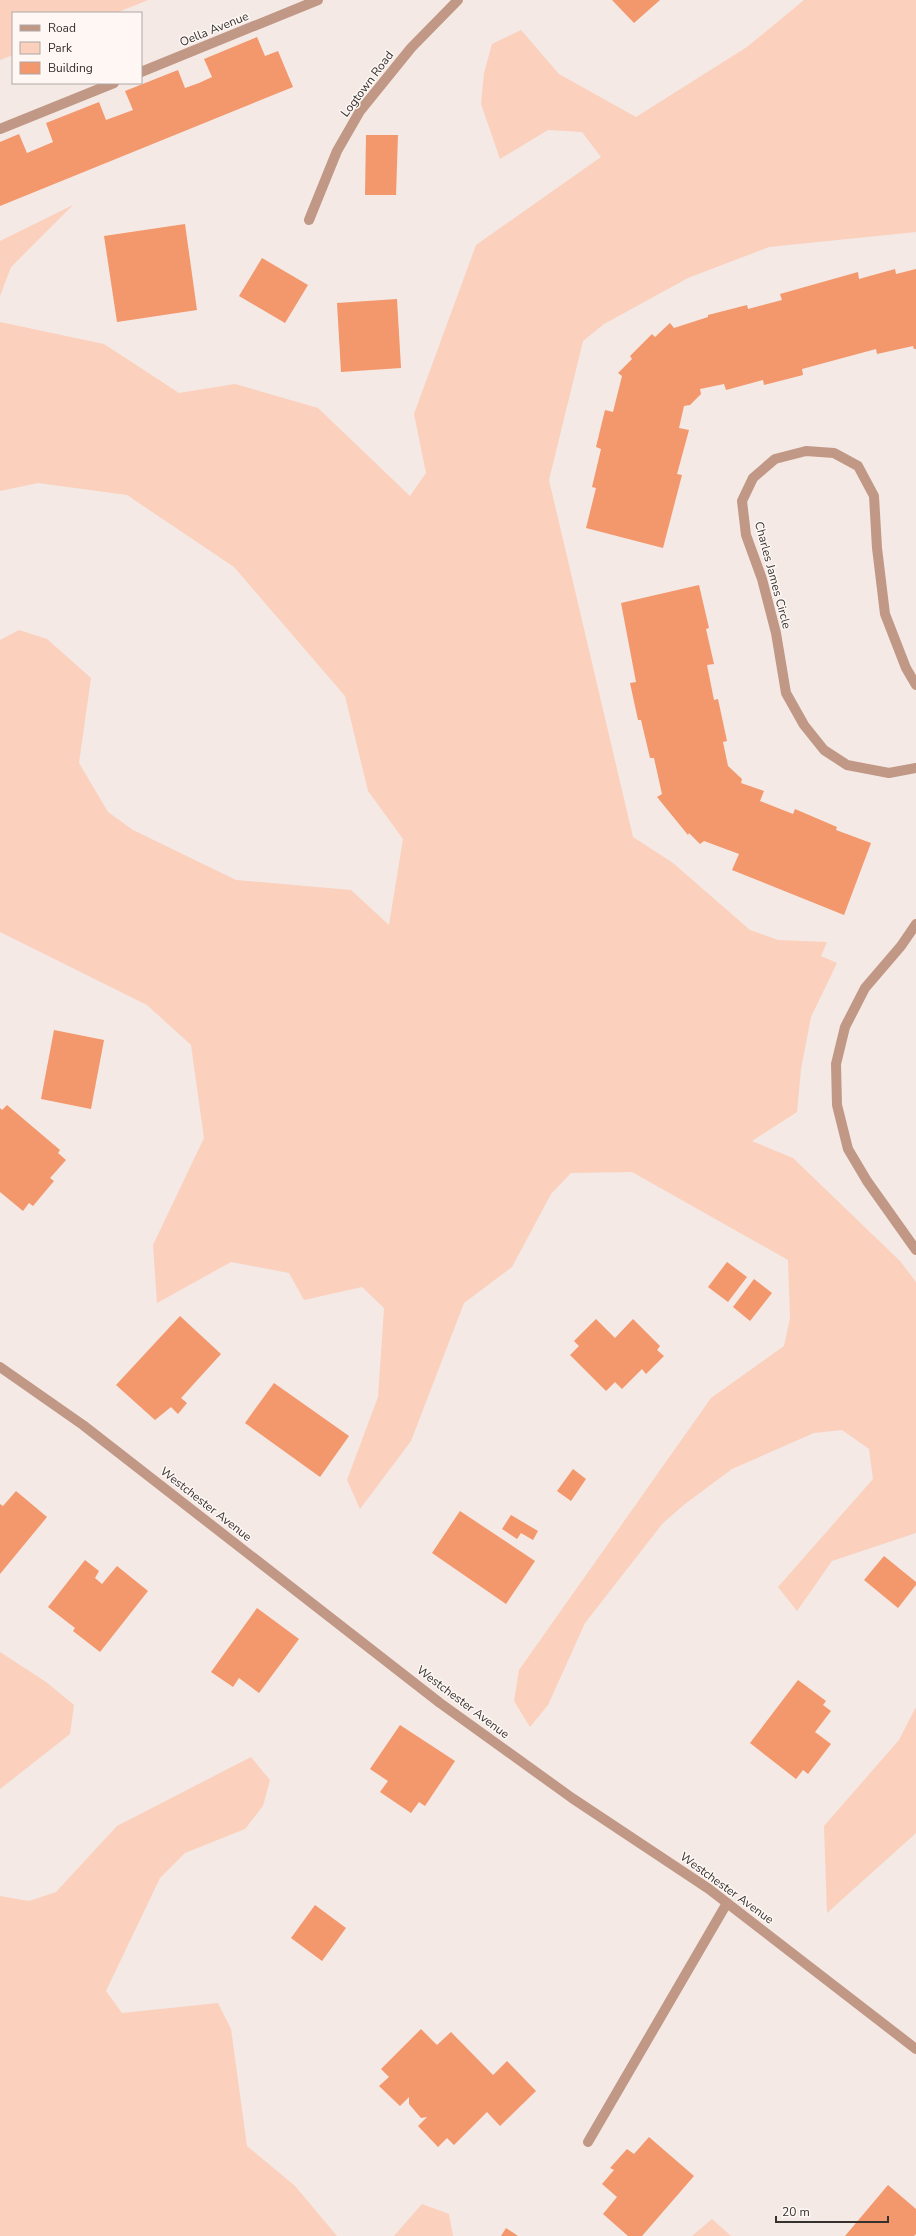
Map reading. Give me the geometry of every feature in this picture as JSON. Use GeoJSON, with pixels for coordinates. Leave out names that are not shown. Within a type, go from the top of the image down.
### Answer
{"type":"FeatureCollection","features":[{"type":"Feature","properties":{"kind":"street","name":"Oella Avenue"},"geometry":{"type":"LineString","coordinates":[[142,72],[318,0]]}},
{"type":"Feature","properties":{"kind":"street","name":"Logtown Road"},"geometry":{"type":"LineString","coordinates":[[309,220],[337,151],[360,111],[411,48],[458,0]]}},
{"type":"Feature","properties":{"kind":"street"},"geometry":{"type":"LineString","coordinates":[[0,129],[112,84]]}},
{"type":"Feature","properties":{"kind":"street","name":"Charles James Circle"},"geometry":{"type":"LineString","coordinates":[[916,685],[906,668],[886,614],[877,548],[874,496],[858,466],[834,453],[806,451],[775,459],[753,478],[742,501],[746,535],[762,579],[776,633],[786,693],[804,725],[824,750],[847,765],[888,773],[916,768]]}},
{"type":"Feature","properties":{"kind":"street"},"geometry":{"type":"LineString","coordinates":[[916,924],[901,946],[865,988],[845,1027],[836,1064],[837,1105],[848,1149],[866,1181],[916,1250]]}},
{"type":"Feature","properties":{"kind":"street","name":"Westchester Avenue"},"geometry":{"type":"LineString","coordinates":[[0,1367],[83,1425],[440,1703],[572,1798],[727,1903],[916,2049]]}},
{"type":"Feature","properties":{"kind":"street"},"geometry":{"type":"LineString","coordinates":[[588,2142],[727,1903]]}},
{"type":"Feature","properties":{"kind":"green space"},"geometry":{"type":"Polygon","coordinates":[[[0,0],[148,0],[118,12],[12,12],[12,55],[0,60],[0,0]]]}},
{"type":"Feature","properties":{"kind":"green space"},"geometry":{"type":"Polygon","coordinates":[[[804,0],[916,0],[916,232],[769,247],[688,278],[604,324],[583,341],[549,480],[633,837],[673,863],[750,930],[778,940],[827,942],[821,956],[837,963],[811,1017],[801,1069],[797,1112],[752,1141],[793,1158],[900,1261],[916,1282],[916,1533],[832,1561],[797,1611],[778,1587],[873,1479],[869,1449],[842,1430],[814,1433],[732,1469],[685,1504],[663,1523],[585,1623],[548,1705],[530,1727],[514,1701],[519,1670],[711,1398],[784,1346],[790,1318],[788,1260],[632,1172],[571,1173],[551,1194],[512,1267],[464,1303],[411,1441],[360,1509],[347,1480],[378,1397],[384,1308],[362,1287],[304,1300],[289,1273],[231,1262],[157,1303],[153,1245],[204,1138],[191,1045],[147,1005],[0,932],[0,640],[19,630],[47,639],[91,678],[79,763],[108,812],[133,830],[236,880],[351,890],[389,925],[403,839],[368,791],[345,696],[234,567],[127,495],[38,483],[0,491],[0,322],[104,344],[179,393],[235,384],[318,408],[410,496],[426,473],[414,414],[476,245],[601,157],[582,132],[548,130],[500,159],[481,104],[484,73],[492,44],[521,30],[559,74],[636,117],[747,47],[804,0]]]}},
{"type":"Feature","properties":{"kind":"green space"},"geometry":{"type":"Polygon","coordinates":[[[73,205],[11,267],[0,296],[0,241],[73,205]]]}},
{"type":"Feature","properties":{"kind":"green space"},"geometry":{"type":"Polygon","coordinates":[[[0,1652],[46,1682],[74,1705],[70,1734],[0,1789],[0,1652]]]}},
{"type":"Feature","properties":{"kind":"green space"},"geometry":{"type":"Polygon","coordinates":[[[916,1707],[916,1833],[827,1913],[824,1826],[899,1740],[916,1707]]]}},
{"type":"Feature","properties":{"kind":"green space"},"geometry":{"type":"Polygon","coordinates":[[[251,1757],[270,1780],[263,1806],[245,1829],[185,1853],[160,1878],[106,1991],[122,2013],[218,2003],[231,2029],[247,2146],[295,2186],[337,2236],[0,2236],[0,1896],[29,1901],[56,1892],[117,1826],[251,1757]]]}},
{"type":"Feature","properties":{"kind":"green space"},"geometry":{"type":"Polygon","coordinates":[[[422,2204],[449,2214],[453,2236],[394,2236],[422,2204]]]}},
{"type":"Feature","properties":{"kind":"green space"},"geometry":{"type":"Polygon","coordinates":[[[712,2219],[731,2236],[692,2236],[712,2219]]]}},
{"type":"Feature","properties":{"kind":"building"},"geometry":{"type":"Polygon","coordinates":[[[612,0],[660,0],[634,23],[612,0]]]}},
{"type":"Feature","properties":{"kind":"building"},"geometry":{"type":"Polygon","coordinates":[[[257,37],[265,56],[278,51],[293,87],[0,206],[0,142],[19,134],[27,153],[53,142],[46,123],[99,102],[106,120],[133,110],[125,91],[178,70],[185,88],[199,83],[212,77],[204,59],[257,37]]]}},
{"type":"Feature","properties":{"kind":"building"},"geometry":{"type":"Polygon","coordinates":[[[366,135],[398,135],[396,195],[365,195],[366,135]]]}},
{"type":"Feature","properties":{"kind":"building"},"geometry":{"type":"Polygon","coordinates":[[[185,224],[197,310],[117,322],[104,236],[185,224]]]}},
{"type":"Feature","properties":{"kind":"building"},"geometry":{"type":"Polygon","coordinates":[[[262,258],[308,285],[285,323],[239,296],[262,258]]]}},
{"type":"Feature","properties":{"kind":"building"},"geometry":{"type":"Polygon","coordinates":[[[895,269],[896,274],[916,269],[916,349],[914,349],[913,346],[877,354],[876,349],[802,369],[803,375],[764,385],[763,380],[726,390],[724,384],[700,389],[701,394],[690,405],[684,406],[679,428],[689,430],[677,474],[682,475],[663,548],[586,528],[596,488],[592,487],[601,449],[596,447],[605,410],[613,412],[622,376],[618,373],[632,359],[630,356],[652,334],[655,337],[670,323],[674,328],[708,317],[708,315],[747,305],[748,309],[782,300],[780,294],[858,272],[859,279],[895,269]]]}},
{"type":"Feature","properties":{"kind":"building"},"geometry":{"type":"Polygon","coordinates":[[[397,299],[401,368],[341,372],[337,303],[397,299]]]}},
{"type":"Feature","properties":{"kind":"building"},"geometry":{"type":"Polygon","coordinates":[[[699,585],[709,628],[706,629],[714,664],[707,665],[714,700],[718,699],[727,741],[723,742],[728,766],[742,779],[741,783],[764,791],[760,801],[793,814],[795,809],[837,827],[836,830],[871,843],[844,915],[732,870],[739,854],[704,841],[700,844],[689,833],[688,835],[657,797],[662,794],[654,758],[650,758],[641,720],[638,720],[630,683],[636,682],[621,603],[699,585]]]}},
{"type":"Feature","properties":{"kind":"building"},"geometry":{"type":"Polygon","coordinates":[[[54,1030],[104,1040],[91,1109],[41,1099],[54,1030]]]}},
{"type":"Feature","properties":{"kind":"building"},"geometry":{"type":"Polygon","coordinates":[[[7,1105],[60,1150],[58,1153],[66,1160],[50,1178],[54,1181],[33,1206],[29,1203],[23,1211],[0,1192],[0,1108],[2,1110],[7,1105]]]}},
{"type":"Feature","properties":{"kind":"building"},"geometry":{"type":"Polygon","coordinates":[[[727,1262],[747,1277],[728,1302],[708,1287],[727,1262]]]}},
{"type":"Feature","properties":{"kind":"building"},"geometry":{"type":"Polygon","coordinates":[[[754,1279],[772,1293],[750,1321],[733,1307],[754,1279]]]}},
{"type":"Feature","properties":{"kind":"building"},"geometry":{"type":"Polygon","coordinates":[[[180,1316],[221,1354],[181,1398],[187,1403],[178,1414],[171,1407],[155,1420],[116,1385],[180,1316]]]}},
{"type":"Feature","properties":{"kind":"building"},"geometry":{"type":"Polygon","coordinates":[[[596,1319],[615,1338],[633,1319],[660,1346],[657,1350],[664,1356],[646,1374],[642,1369],[622,1389],[615,1382],[606,1391],[570,1355],[579,1346],[574,1341],[596,1319]]]}},
{"type":"Feature","properties":{"kind":"building"},"geometry":{"type":"Polygon","coordinates":[[[274,1383],[349,1436],[320,1477],[245,1423],[274,1383]]]}},
{"type":"Feature","properties":{"kind":"building"},"geometry":{"type":"Polygon","coordinates":[[[573,1469],[586,1479],[571,1501],[557,1491],[573,1469]]]}},
{"type":"Feature","properties":{"kind":"building"},"geometry":{"type":"Polygon","coordinates":[[[16,1491],[47,1517],[0,1574],[0,1504],[3,1506],[16,1491]]]}},
{"type":"Feature","properties":{"kind":"building"},"geometry":{"type":"Polygon","coordinates":[[[460,1511],[535,1561],[506,1604],[432,1553],[460,1511]]]}},
{"type":"Feature","properties":{"kind":"building"},"geometry":{"type":"Polygon","coordinates":[[[511,1515],[538,1531],[533,1540],[521,1533],[517,1539],[502,1529],[511,1515]]]}},
{"type":"Feature","properties":{"kind":"building"},"geometry":{"type":"Polygon","coordinates":[[[884,1556],[916,1582],[916,1585],[898,1608],[864,1580],[884,1556]]]}},
{"type":"Feature","properties":{"kind":"building"},"geometry":{"type":"Polygon","coordinates":[[[85,1560],[99,1571],[95,1578],[102,1584],[117,1566],[148,1591],[100,1652],[73,1631],[75,1628],[48,1607],[85,1560]]]}},
{"type":"Feature","properties":{"kind":"building"},"geometry":{"type":"Polygon","coordinates":[[[257,1608],[299,1639],[259,1693],[239,1678],[233,1687],[211,1672],[257,1608]]]}},
{"type":"Feature","properties":{"kind":"building"},"geometry":{"type":"Polygon","coordinates":[[[798,1680],[826,1701],[823,1705],[831,1711],[815,1732],[831,1744],[808,1774],[803,1770],[796,1779],[750,1743],[798,1680]]]}},
{"type":"Feature","properties":{"kind":"building"},"geometry":{"type":"Polygon","coordinates":[[[400,1725],[455,1761],[425,1806],[419,1802],[411,1813],[380,1792],[388,1781],[370,1769],[400,1725]]]}},
{"type":"Feature","properties":{"kind":"building"},"geometry":{"type":"Polygon","coordinates":[[[315,1905],[346,1928],[322,1961],[291,1938],[315,1905]]]}},
{"type":"Feature","properties":{"kind":"building"},"geometry":{"type":"Polygon","coordinates":[[[421,2029],[437,2045],[451,2032],[493,2075],[507,2061],[536,2091],[500,2126],[487,2112],[454,2145],[447,2138],[438,2147],[418,2126],[427,2117],[421,2118],[409,2104],[409,2097],[400,2106],[379,2086],[389,2077],[381,2069],[421,2029]]]}},
{"type":"Feature","properties":{"kind":"building"},"geometry":{"type":"Polygon","coordinates":[[[649,2137],[694,2176],[642,2236],[628,2236],[603,2214],[617,2197],[602,2184],[614,2170],[610,2168],[627,2149],[634,2154],[649,2137]]]}},
{"type":"Feature","properties":{"kind":"building"},"geometry":{"type":"Polygon","coordinates":[[[888,2185],[916,2209],[916,2234],[914,2236],[845,2236],[888,2185]]]}},
{"type":"Feature","properties":{"kind":"building"},"geometry":{"type":"Polygon","coordinates":[[[506,2228],[518,2236],[501,2236],[506,2228]]]}}]}
